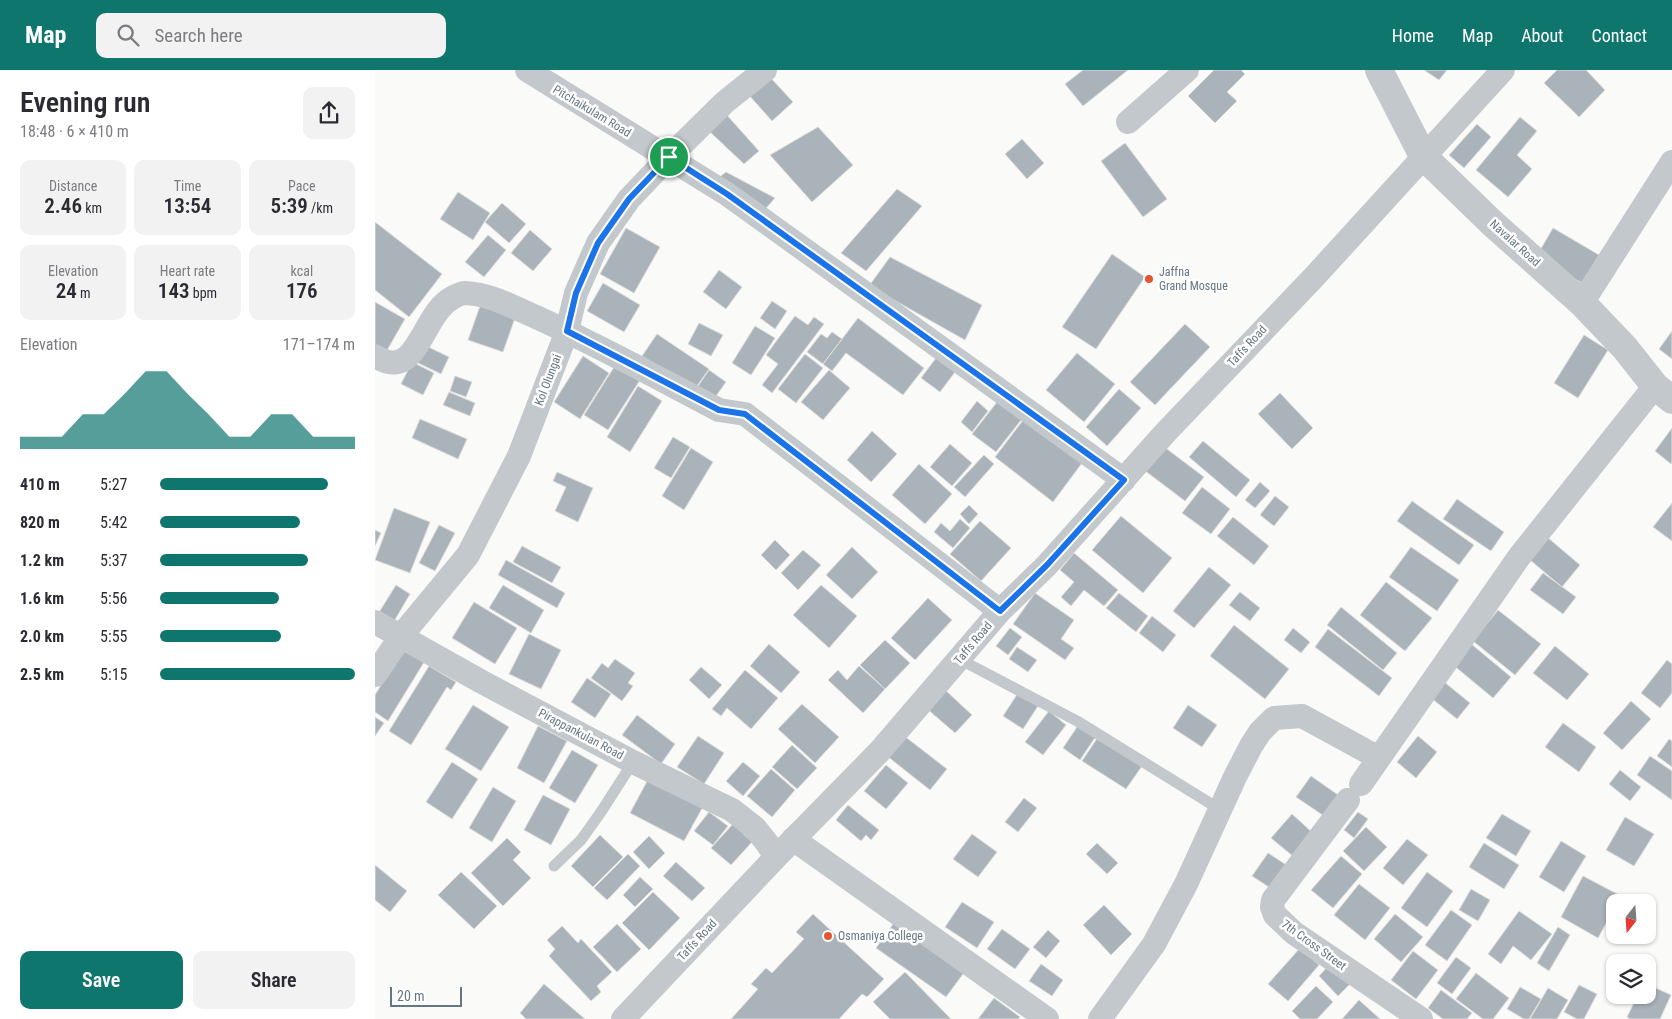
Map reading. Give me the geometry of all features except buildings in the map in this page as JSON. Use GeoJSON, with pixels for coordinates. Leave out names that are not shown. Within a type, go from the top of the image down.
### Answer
{"type":"FeatureCollection","features":[{"type":"Feature","properties":{"kind":"street","name":"Pitchaikulam Road"},"geometry":{"type":"LineString","coordinates":[[527,70],[727,194],[1124,480]]}},
{"type":"Feature","properties":{"kind":"street","name":"Kol Olungai"},"geometry":{"type":"LineString","coordinates":[[375,675],[401,636],[468,556],[519,456],[567,331],[576,293],[598,243],[629,199],[669,157],[725,102],[765,70]]}},
{"type":"Feature","properties":{"kind":"street"},"geometry":{"type":"LineString","coordinates":[[1128,122],[1187,70]]}},
{"type":"Feature","properties":{"kind":"street","name":"Navalar Road"},"geometry":{"type":"LineString","coordinates":[[1379,70],[1423,156],[1493,223],[1582,303],[1625,348],[1663,393]]}},
{"type":"Feature","properties":{"kind":"street","name":"Taffs Road"},"geometry":{"type":"LineString","coordinates":[[623,1019],[775,857],[879,752],[1000,611],[1047,565],[1173,425],[1315,276],[1503,70]]}},
{"type":"Feature","properties":{"kind":"street"},"geometry":{"type":"LineString","coordinates":[[1582,303],[1672,162]]}},
{"type":"Feature","properties":{"kind":"street"},"geometry":{"type":"LineString","coordinates":[[378,363],[401,362],[413,353],[436,313],[447,300],[463,293],[493,298],[567,331],[719,410],[745,414],[1000,611]]}},
{"type":"Feature","properties":{"kind":"street","name":"7th Cross Street"},"geometry":{"type":"LineString","coordinates":[[1421,1019],[1294,933],[1275,915],[1272,908],[1273,900],[1355,792],[1519,557],[1663,393]]}},
{"type":"Feature","properties":{"kind":"street","name":"Pirappankulan Road"},"geometry":{"type":"LineString","coordinates":[[375,622],[482,682],[633,762],[732,810],[755,828],[775,857]]}},
{"type":"Feature","properties":{"kind":"street"},"geometry":{"type":"LineString","coordinates":[[1100,1019],[1154,944],[1186,884],[1251,746],[1260,732],[1274,718],[1302,716],[1379,758]]}},
{"type":"Feature","properties":{"kind":"street"},"geometry":{"type":"LineString","coordinates":[[793,840],[1047,1019]]}},
{"type":"Feature","properties":{"kind":"lane"},"geometry":{"type":"LineString","coordinates":[[959,658],[1077,721],[1221,810]]}},
{"type":"Feature","properties":{"kind":"lane"},"geometry":{"type":"LineString","coordinates":[[554,866],[581,840],[633,762]]}},
{"type":"Feature","properties":{"kind":"place","name":"Jaffna Grand Mosque"},"geometry":{"type":"Point","coordinates":[1149,279]}},
{"type":"Feature","properties":{"kind":"place","name":"Osmaniya College"},"geometry":{"type":"Point","coordinates":[828,936]}},
{"type":"Feature","properties":{"kind":"route"},"geometry":{"type":"LineString","coordinates":[[669,157],[727,194],[1124,480],[1047,565],[1000,611],[745,414],[719,410],[567,331],[576,293],[598,243],[629,199],[669,157]]}}]}
